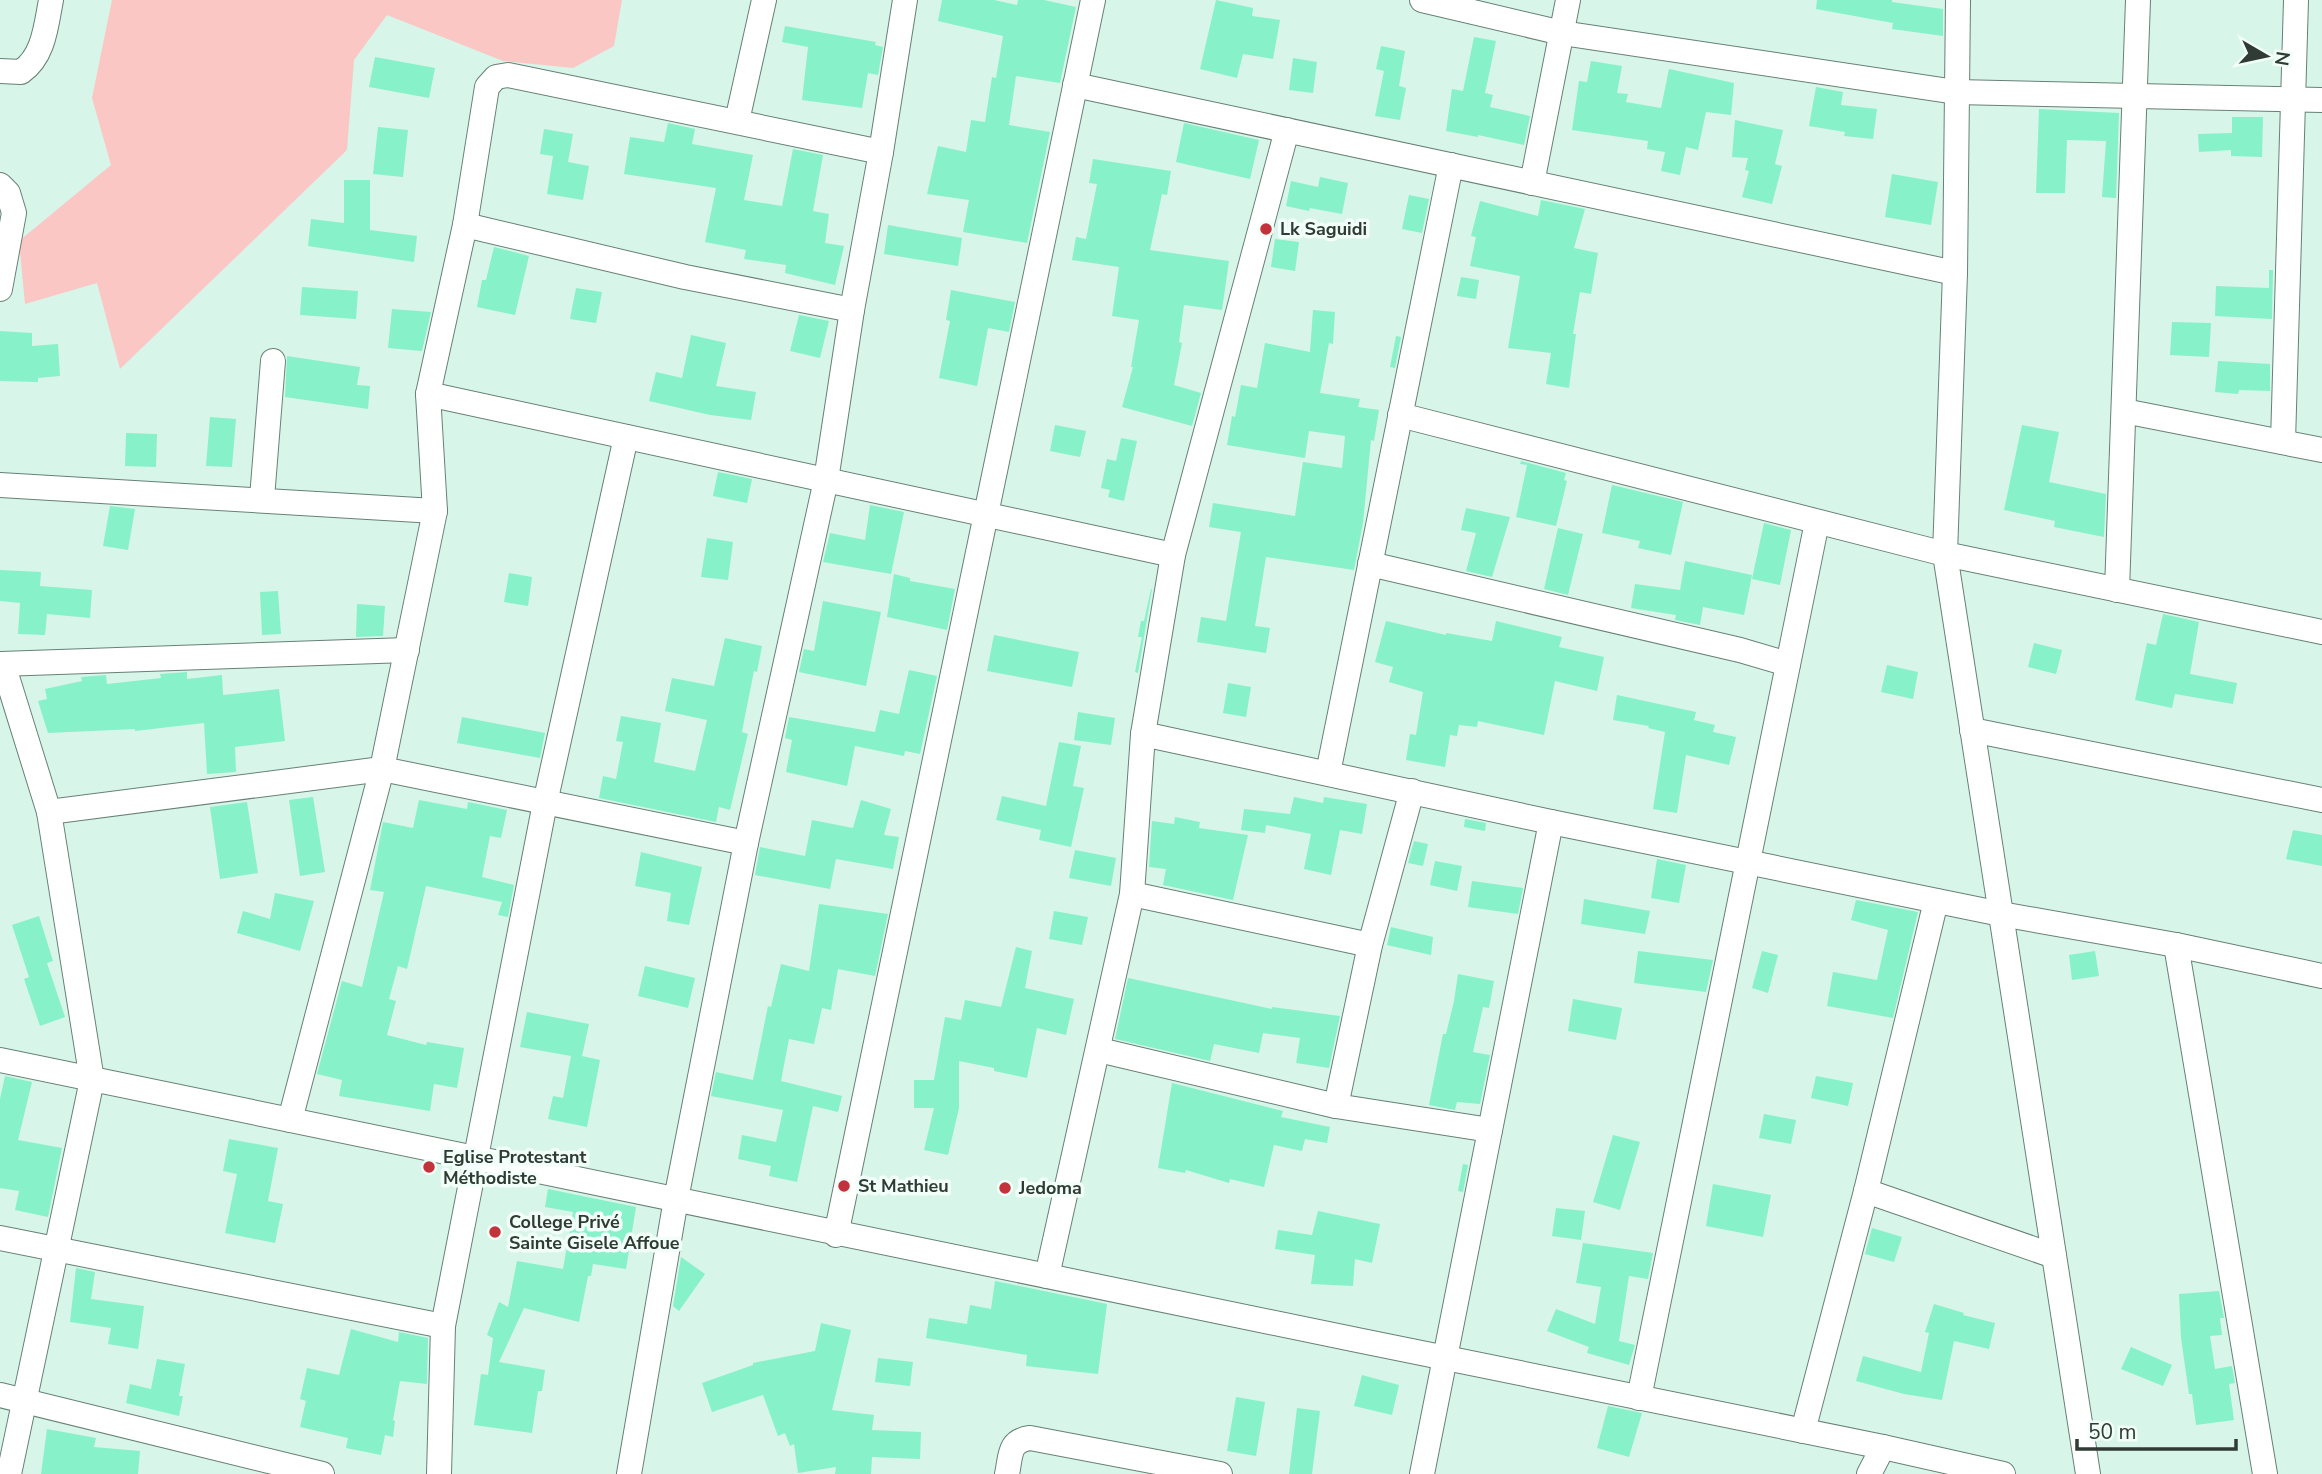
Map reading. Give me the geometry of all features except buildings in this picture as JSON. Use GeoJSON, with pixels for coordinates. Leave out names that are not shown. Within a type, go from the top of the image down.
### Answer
{"type":"FeatureCollection","features":[{"type":"Feature","properties":{"kind":"street"},"geometry":{"type":"LineString","coordinates":[[0,71],[21,72],[32,65],[40,50],[51,0]]}},
{"type":"Feature","properties":{"kind":"street"},"geometry":{"type":"LineString","coordinates":[[737,121],[764,0]]}},
{"type":"Feature","properties":{"kind":"street"},"geometry":{"type":"LineString","coordinates":[[629,1474],[676,1199],[746,843],[826,480],[905,0]]}},
{"type":"Feature","properties":{"kind":"street"},"geometry":{"type":"LineString","coordinates":[[836,1235],[1093,0]]}},
{"type":"Feature","properties":{"kind":"street"},"geometry":{"type":"LineString","coordinates":[[1422,0],[1562,33],[1956,92],[2322,100]]}},
{"type":"Feature","properties":{"kind":"street"},"geometry":{"type":"LineString","coordinates":[[1532,183],[1568,0]]}},
{"type":"Feature","properties":{"kind":"street"},"geometry":{"type":"LineString","coordinates":[[1958,0],[1955,273],[1945,554],[2088,1474]]}},
{"type":"Feature","properties":{"kind":"street"},"geometry":{"type":"LineString","coordinates":[[2117,590],[2138,0]]}},
{"type":"Feature","properties":{"kind":"street"},"geometry":{"type":"LineString","coordinates":[[2283,442],[2296,0]]}},
{"type":"Feature","properties":{"kind":"street"},"geometry":{"type":"LineString","coordinates":[[290,1120],[382,769],[435,511],[428,394],[466,225],[486,87],[496,77],[508,75],[881,152]]}},
{"type":"Feature","properties":{"kind":"street"},"geometry":{"type":"LineString","coordinates":[[1075,85],[1955,273]]}},
{"type":"Feature","properties":{"kind":"street"},"geometry":{"type":"LineString","coordinates":[[1047,1276],[1132,894],[1143,734],[1173,555],[1287,130]]}},
{"type":"Feature","properties":{"kind":"street"},"geometry":{"type":"LineString","coordinates":[[1328,773],[1451,165]]}},
{"type":"Feature","properties":{"kind":"street"},"geometry":{"type":"LineString","coordinates":[[0,185],[8,193],[15,213],[0,289]]}},
{"type":"Feature","properties":{"kind":"street"},"geometry":{"type":"LineString","coordinates":[[466,225],[685,277],[852,310]]}},
{"type":"Feature","properties":{"kind":"street"},"geometry":{"type":"LineString","coordinates":[[262,498],[273,361]]}},
{"type":"Feature","properties":{"kind":"street"},"geometry":{"type":"LineString","coordinates":[[428,394],[1173,555]]}},
{"type":"Feature","properties":{"kind":"street"},"geometry":{"type":"LineString","coordinates":[[2124,411],[2322,450]]}},
{"type":"Feature","properties":{"kind":"street"},"geometry":{"type":"LineString","coordinates":[[1400,415],[1945,554],[2322,632]]}},
{"type":"Feature","properties":{"kind":"street"},"geometry":{"type":"LineString","coordinates":[[439,1474],[443,1326],[545,803],[626,437]]}},
{"type":"Feature","properties":{"kind":"street"},"geometry":{"type":"LineString","coordinates":[[0,485],[262,498],[435,511]]}},
{"type":"Feature","properties":{"kind":"street"},"geometry":{"type":"LineString","coordinates":[[1639,1398],[1817,522]]}},
{"type":"Feature","properties":{"kind":"street"},"geometry":{"type":"LineString","coordinates":[[1370,564],[1740,650],[1788,664]]}},
{"type":"Feature","properties":{"kind":"street"},"geometry":{"type":"LineString","coordinates":[[9,1474],[92,1080],[49,812],[2,664],[407,650]]}},
{"type":"Feature","properties":{"kind":"street"},"geometry":{"type":"LineString","coordinates":[[1972,730],[2322,800]]}},
{"type":"Feature","properties":{"kind":"street"},"geometry":{"type":"LineString","coordinates":[[1143,734],[1551,822],[2322,976]]}},
{"type":"Feature","properties":{"kind":"street"},"geometry":{"type":"LineString","coordinates":[[49,812],[382,769],[746,843]]}},
{"type":"Feature","properties":{"kind":"street"},"geometry":{"type":"LineString","coordinates":[[1336,1106],[1370,945],[1412,791]]}},
{"type":"Feature","properties":{"kind":"street"},"geometry":{"type":"LineString","coordinates":[[1422,1474],[1551,822]]}},
{"type":"Feature","properties":{"kind":"street"},"geometry":{"type":"LineString","coordinates":[[1132,894],[1370,945]]}},
{"type":"Feature","properties":{"kind":"street"},"geometry":{"type":"LineString","coordinates":[[1803,1431],[1866,1191],[1936,901]]}},
{"type":"Feature","properties":{"kind":"street"},"geometry":{"type":"LineString","coordinates":[[2176,945],[2265,1474]]}},
{"type":"Feature","properties":{"kind":"street"},"geometry":{"type":"LineString","coordinates":[[1099,1050],[1336,1106],[1490,1130]]}},
{"type":"Feature","properties":{"kind":"street"},"geometry":{"type":"LineString","coordinates":[[0,1060],[676,1199],[836,1235],[1884,1447],[2003,1474]]}},
{"type":"Feature","properties":{"kind":"street"},"geometry":{"type":"LineString","coordinates":[[1866,1191],[2054,1256]]}},
{"type":"Feature","properties":{"kind":"street"},"geometry":{"type":"LineString","coordinates":[[0,1238],[443,1326]]}},
{"type":"Feature","properties":{"kind":"street"},"geometry":{"type":"LineString","coordinates":[[0,1395],[321,1474]]}},
{"type":"Feature","properties":{"kind":"street"},"geometry":{"type":"LineString","coordinates":[[1007,1474],[1013,1446],[1019,1440],[1030,1438],[1220,1474]]}},
{"type":"Feature","properties":{"kind":"street"},"geometry":{"type":"LineString","coordinates":[[1870,1474],[1884,1447]]}},
{"type":"Feature","properties":{"kind":"shaded area"},"geometry":{"type":"Polygon","coordinates":[[[112,0],[622,0],[614,46],[573,68],[503,61],[387,15],[354,60],[347,150],[120,369],[97,283],[25,304],[19,241],[111,165],[92,98],[112,0]]]}},
{"type":"Feature","properties":{"kind":"place","name":"Lk Saguidi"},"geometry":{"type":"Point","coordinates":[1266,229]}},
{"type":"Feature","properties":{"kind":"place","name":"Eglise Protestant Méthodiste"},"geometry":{"type":"Point","coordinates":[429,1167]}},
{"type":"Feature","properties":{"kind":"place","name":"St Mathieu"},"geometry":{"type":"Point","coordinates":[844,1186]}},
{"type":"Feature","properties":{"kind":"place","name":"Jedoma"},"geometry":{"type":"Point","coordinates":[1005,1188]}},
{"type":"Feature","properties":{"kind":"place","name":"College Privé Sainte Gisele Affoue"},"geometry":{"type":"Point","coordinates":[495,1232]}}]}
